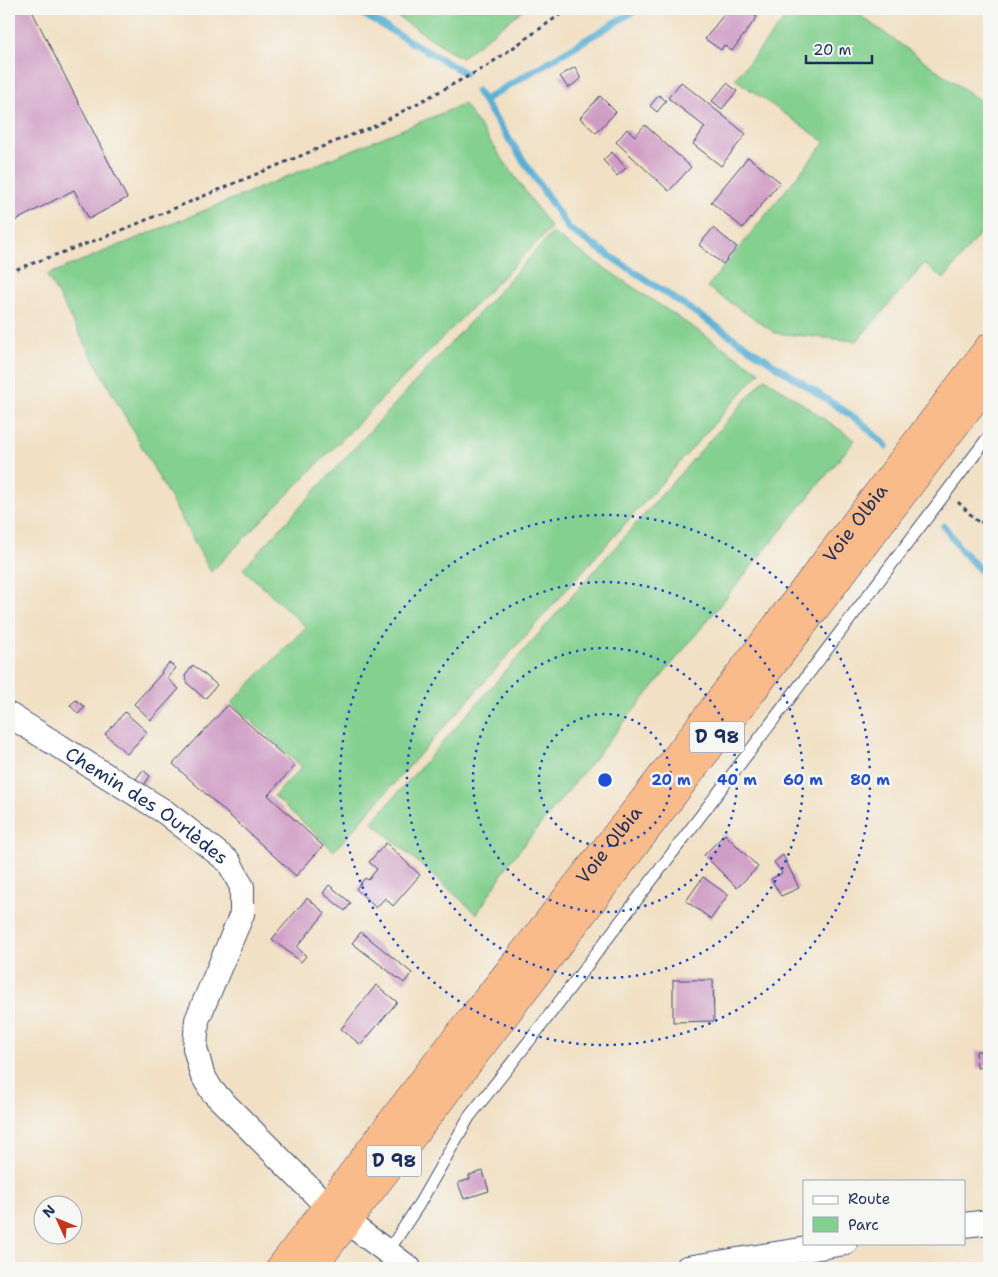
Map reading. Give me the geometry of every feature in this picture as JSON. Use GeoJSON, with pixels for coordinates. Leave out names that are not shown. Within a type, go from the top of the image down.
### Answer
{"type":"FeatureCollection","features":[{"type":"Feature","properties":{"kind":"highway","name":"Voie Olbia"},"geometry":{"type":"LineString","coordinates":[[280,1268],[431,1070],[648,794],[989,348]]}},
{"type":"Feature","properties":{"kind":"highway","name":"Voie Olbia"},"geometry":{"type":"LineString","coordinates":[[312,1268],[989,381]]}},
{"type":"Feature","properties":{"kind":"street","name":"Chemin des Ourlèdes"},"geometry":{"type":"LineString","coordinates":[[9,715],[164,812],[229,862],[242,887],[242,914],[196,1020],[195,1048],[202,1074],[212,1091],[318,1197]]}},
{"type":"Feature","properties":{"kind":"street"},"geometry":{"type":"LineString","coordinates":[[966,1225],[989,1222]]}},
{"type":"Feature","properties":{"kind":"street"},"geometry":{"type":"LineString","coordinates":[[358,1230],[386,1253],[409,1268]]}},
{"type":"Feature","properties":{"kind":"street"},"geometry":{"type":"LineString","coordinates":[[687,1268],[838,1244]]}},
{"type":"Feature","properties":{"kind":"lane"},"geometry":{"type":"LineString","coordinates":[[386,1253],[418,1206],[469,1117],[547,1018],[989,436]]}},
{"type":"Feature","properties":{"kind":"path"},"geometry":{"type":"LineString","coordinates":[[9,272],[110,235],[377,126],[487,66],[568,9]]}},
{"type":"Feature","properties":{"kind":"path"},"geometry":{"type":"LineString","coordinates":[[947,491],[980,524],[989,514]]}},
{"type":"Feature","properties":{"kind":"green space"},"geometry":{"type":"Polygon","coordinates":[[[386,9],[524,9],[461,58],[386,9]]]}},
{"type":"Feature","properties":{"kind":"green space"},"geometry":{"type":"Polygon","coordinates":[[[793,9],[851,9],[989,107],[989,222],[944,279],[924,264],[857,341],[775,333],[707,287],[825,142],[735,79],[793,9]]]}},
{"type":"Feature","properties":{"kind":"green space"},"geometry":{"type":"Polygon","coordinates":[[[464,104],[551,228],[211,572],[47,275],[464,104]]]}},
{"type":"Feature","properties":{"kind":"green space"},"geometry":{"type":"Polygon","coordinates":[[[552,233],[760,372],[334,851],[274,796],[302,767],[231,703],[306,627],[243,569],[552,233]]]}},
{"type":"Feature","properties":{"kind":"green space"},"geometry":{"type":"Polygon","coordinates":[[[765,378],[855,440],[509,863],[477,914],[372,822],[765,378]]]}},
{"type":"Feature","properties":{"kind":"building"},"geometry":{"type":"Polygon","coordinates":[[[9,9],[31,9],[127,198],[89,219],[74,190],[9,224],[9,9]]]}},
{"type":"Feature","properties":{"kind":"building"},"geometry":{"type":"Polygon","coordinates":[[[728,9],[746,9],[757,17],[732,51],[724,45],[721,50],[705,39],[728,9]]]}},
{"type":"Feature","properties":{"kind":"building"},"geometry":{"type":"Polygon","coordinates":[[[575,67],[581,79],[568,88],[560,76],[575,67]]]}},
{"type":"Feature","properties":{"kind":"building"},"geometry":{"type":"Polygon","coordinates":[[[681,82],[746,134],[721,166],[693,144],[705,127],[668,98],[681,82]]]}},
{"type":"Feature","properties":{"kind":"building"},"geometry":{"type":"Polygon","coordinates":[[[727,83],[737,91],[722,109],[712,101],[727,83]]]}},
{"type":"Feature","properties":{"kind":"building"},"geometry":{"type":"Polygon","coordinates":[[[659,95],[666,101],[657,112],[650,106],[659,95]]]}},
{"type":"Feature","properties":{"kind":"building"},"geometry":{"type":"Polygon","coordinates":[[[600,96],[616,112],[596,133],[580,118],[600,96]]]}},
{"type":"Feature","properties":{"kind":"building"},"geometry":{"type":"Polygon","coordinates":[[[645,125],[691,167],[669,191],[616,142],[627,129],[635,136],[645,125]]]}},
{"type":"Feature","properties":{"kind":"building"},"geometry":{"type":"Polygon","coordinates":[[[612,152],[626,168],[617,176],[603,160],[612,152]]]}},
{"type":"Feature","properties":{"kind":"building"},"geometry":{"type":"Polygon","coordinates":[[[748,157],[780,182],[743,228],[711,202],[748,157]]]}},
{"type":"Feature","properties":{"kind":"building"},"geometry":{"type":"Polygon","coordinates":[[[713,228],[737,247],[723,264],[699,245],[713,228]]]}},
{"type":"Feature","properties":{"kind":"building"},"geometry":{"type":"Polygon","coordinates":[[[169,663],[176,668],[167,678],[179,689],[151,720],[134,704],[169,663]]]}},
{"type":"Feature","properties":{"kind":"building"},"geometry":{"type":"Polygon","coordinates":[[[193,665],[217,685],[205,699],[188,684],[185,676],[193,665]]]}},
{"type":"Feature","properties":{"kind":"building"},"geometry":{"type":"Polygon","coordinates":[[[76,700],[85,707],[78,714],[70,705],[76,700]]]}},
{"type":"Feature","properties":{"kind":"building"},"geometry":{"type":"Polygon","coordinates":[[[228,705],[295,766],[268,795],[323,846],[296,876],[173,764],[228,705]]]}},
{"type":"Feature","properties":{"kind":"building"},"geometry":{"type":"Polygon","coordinates":[[[125,712],[147,732],[127,754],[105,734],[125,712]]]}},
{"type":"Feature","properties":{"kind":"building"},"geometry":{"type":"Polygon","coordinates":[[[143,770],[150,776],[144,785],[136,779],[143,770]]]}},
{"type":"Feature","properties":{"kind":"building"},"geometry":{"type":"Polygon","coordinates":[[[725,834],[758,867],[737,888],[704,855],[725,834]]]}},
{"type":"Feature","properties":{"kind":"building"},"geometry":{"type":"Polygon","coordinates":[[[386,843],[420,875],[393,906],[385,898],[376,908],[356,889],[365,878],[368,880],[377,869],[369,862],[386,843]]]}},
{"type":"Feature","properties":{"kind":"building"},"geometry":{"type":"Polygon","coordinates":[[[783,855],[799,888],[781,896],[771,879],[782,873],[774,862],[783,855]]]}},
{"type":"Feature","properties":{"kind":"building"},"geometry":{"type":"Polygon","coordinates":[[[703,877],[728,895],[711,919],[686,901],[703,877]]]}},
{"type":"Feature","properties":{"kind":"building"},"geometry":{"type":"Polygon","coordinates":[[[329,885],[351,903],[345,911],[323,893],[329,885]]]}},
{"type":"Feature","properties":{"kind":"building"},"geometry":{"type":"Polygon","coordinates":[[[307,898],[325,913],[297,947],[306,956],[301,962],[272,939],[307,898]]]}},
{"type":"Feature","properties":{"kind":"building"},"geometry":{"type":"Polygon","coordinates":[[[361,932],[412,973],[404,983],[352,943],[361,932]]]}},
{"type":"Feature","properties":{"kind":"building"},"geometry":{"type":"Polygon","coordinates":[[[673,980],[713,980],[714,1021],[673,1022],[673,980]]]}},
{"type":"Feature","properties":{"kind":"building"},"geometry":{"type":"Polygon","coordinates":[[[376,985],[397,1002],[361,1045],[341,1029],[376,985]]]}},
{"type":"Feature","properties":{"kind":"building"},"geometry":{"type":"Polygon","coordinates":[[[976,1051],[989,1051],[989,1067],[977,1068],[976,1051]]]}},
{"type":"Feature","properties":{"kind":"building"},"geometry":{"type":"Polygon","coordinates":[[[483,1171],[489,1191],[464,1199],[458,1183],[470,1179],[469,1175],[483,1171]]]}},
{"type":"Feature","properties":{"kind":"waterway"},"geometry":{"type":"LineString","coordinates":[[354,9],[465,73]]}},
{"type":"Feature","properties":{"kind":"waterway"},"geometry":{"type":"LineString","coordinates":[[484,100],[638,9]]}},
{"type":"Feature","properties":{"kind":"waterway"},"geometry":{"type":"LineString","coordinates":[[477,91],[569,229],[861,422],[886,446]]}},
{"type":"Feature","properties":{"kind":"waterway"},"geometry":{"type":"LineString","coordinates":[[944,526],[961,550],[989,579]]}}]}
